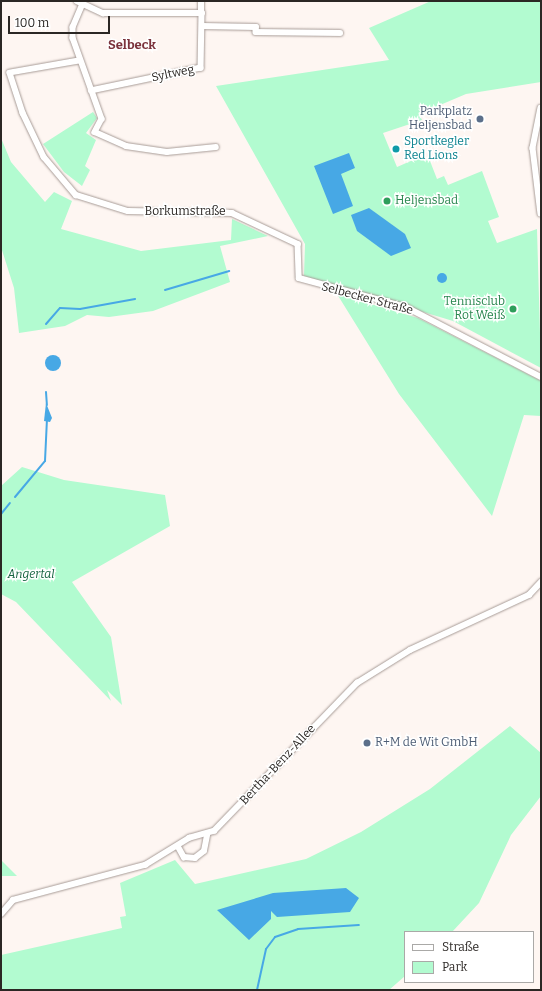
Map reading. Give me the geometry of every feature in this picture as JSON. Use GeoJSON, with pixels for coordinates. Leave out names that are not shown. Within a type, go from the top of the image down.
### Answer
{"type":"FeatureCollection","features":[{"type":"Feature","properties":{"kind":"street","name":"Syltweg"},"geometry":{"type":"LineString","coordinates":[[91,91],[201,68],[201,1]]}},
{"type":"Feature","properties":{"kind":"street"},"geometry":{"type":"LineString","coordinates":[[201,13],[103,13],[80,3],[73,26],[79,61],[102,119],[95,132],[126,146],[167,152],[216,147]]}},
{"type":"Feature","properties":{"kind":"street"},"geometry":{"type":"LineString","coordinates":[[202,26],[256,27],[256,32],[340,33]]}},
{"type":"Feature","properties":{"kind":"street","name":"Borkumstraße"},"geometry":{"type":"LineString","coordinates":[[79,61],[10,73],[23,113],[44,157],[76,196],[128,211],[232,213],[298,244],[299,278]]}},
{"type":"Feature","properties":{"kind":"street"},"geometry":{"type":"LineString","coordinates":[[541,108],[533,148],[541,214]]}},
{"type":"Feature","properties":{"kind":"street","name":"Selbecker Straße"},"geometry":{"type":"LineString","coordinates":[[299,278],[406,307],[541,377]]}},
{"type":"Feature","properties":{"kind":"street","name":"Bertha-Benz-Allee"},"geometry":{"type":"LineString","coordinates":[[207,835],[368,675],[410,650],[529,595],[541,582]]}},
{"type":"Feature","properties":{"kind":"street"},"geometry":{"type":"LineString","coordinates":[[1,914],[13,900],[141,867],[189,838],[207,835],[204,851],[195,858],[184,857],[178,846]]}},
{"type":"Feature","properties":{"kind":"green space","name":"Heljensbad"},"geometry":{"type":"Polygon","coordinates":[[[431,1],[541,1],[541,82],[466,94],[419,114],[422,120],[383,133],[397,167],[420,157],[430,161],[437,179],[444,176],[448,185],[482,171],[499,217],[488,221],[497,243],[537,229],[541,368],[453,321],[304,276],[305,244],[216,86],[389,60],[369,28],[431,1]]]}},
{"type":"Feature","properties":{"kind":"green space"},"geometry":{"type":"Polygon","coordinates":[[[93,112],[97,118],[86,133],[96,140],[85,166],[90,170],[82,186],[64,172],[43,144],[93,112]]]}},
{"type":"Feature","properties":{"kind":"green space"},"geometry":{"type":"Polygon","coordinates":[[[1,138],[11,162],[45,202],[54,192],[72,201],[61,229],[141,251],[231,240],[232,219],[268,236],[220,246],[230,282],[153,311],[109,317],[87,315],[65,326],[19,333],[14,288],[1,247],[1,138]]]}},
{"type":"Feature","properties":{"kind":"green space"},"geometry":{"type":"Polygon","coordinates":[[[337,294],[418,318],[541,381],[541,416],[524,415],[492,516],[399,394],[337,294]]]}},
{"type":"Feature","properties":{"kind":"green space","name":"Angertal"},"geometry":{"type":"Polygon","coordinates":[[[22,467],[64,480],[165,495],[170,526],[72,582],[111,637],[122,705],[107,690],[111,701],[16,602],[1,594],[1,486],[22,467]]]}},
{"type":"Feature","properties":{"kind":"green space"},"geometry":{"type":"Polygon","coordinates":[[[510,726],[541,753],[541,796],[511,835],[479,903],[453,931],[404,931],[404,977],[389,990],[1,990],[1,955],[122,928],[120,917],[126,916],[120,883],[175,860],[195,884],[306,859],[361,832],[430,789],[510,726]]]}},
{"type":"Feature","properties":{"kind":"green space"},"geometry":{"type":"Polygon","coordinates":[[[1,860],[17,876],[1,876],[1,860]]]}},
{"type":"Feature","properties":{"kind":"water"},"geometry":{"type":"Polygon","coordinates":[[[349,153],[355,168],[341,174],[353,206],[333,214],[314,166],[349,153]]]}},
{"type":"Feature","properties":{"kind":"water"},"geometry":{"type":"Polygon","coordinates":[[[369,208],[405,234],[411,248],[391,256],[357,231],[351,215],[369,208]]]}},
{"type":"Feature","properties":{"kind":"water"},"geometry":{"type":"Polygon","coordinates":[[[442,273],[447,278],[442,283],[437,278],[442,273]]]}},
{"type":"Feature","properties":{"kind":"water"},"geometry":{"type":"Polygon","coordinates":[[[53,355],[59,357],[61,363],[59,369],[53,371],[47,369],[45,363],[47,357],[53,355]]]}},
{"type":"Feature","properties":{"kind":"water"},"geometry":{"type":"Polygon","coordinates":[[[46,403],[52,418],[50,422],[44,421],[46,403]]]}},
{"type":"Feature","properties":{"kind":"water"},"geometry":{"type":"Polygon","coordinates":[[[346,888],[359,898],[350,912],[277,917],[271,911],[271,919],[249,940],[217,910],[273,893],[346,888]]]}},
{"type":"Feature","properties":{"kind":"waterway"},"geometry":{"type":"LineString","coordinates":[[165,290],[229,271]]}},
{"type":"Feature","properties":{"kind":"waterway"},"geometry":{"type":"LineString","coordinates":[[46,324],[60,308],[80,309],[135,299]]}},
{"type":"Feature","properties":{"kind":"waterway"},"geometry":{"type":"LineString","coordinates":[[46,392],[47,405]]}},
{"type":"Feature","properties":{"kind":"waterway"},"geometry":{"type":"LineString","coordinates":[[15,497],[45,461],[47,419]]}},
{"type":"Feature","properties":{"kind":"waterway"},"geometry":{"type":"LineString","coordinates":[[1,514],[10,503]]}},
{"type":"Feature","properties":{"kind":"waterway"},"geometry":{"type":"LineString","coordinates":[[257,990],[266,949],[275,937],[298,929],[359,925]]}},
{"type":"Feature","properties":{"kind":"place","name":"Parkplatz Heljensbad"},"geometry":{"type":"Point","coordinates":[480,119]}},
{"type":"Feature","properties":{"kind":"place","name":"Sportkegler Red Lions"},"geometry":{"type":"Point","coordinates":[396,149]}},
{"type":"Feature","properties":{"kind":"place","name":"Heljensbad"},"geometry":{"type":"Point","coordinates":[387,201]}},
{"type":"Feature","properties":{"kind":"place","name":"Tennisclub Rot Weiß"},"geometry":{"type":"Point","coordinates":[513,309]}},
{"type":"Feature","properties":{"kind":"place","name":"R+M de Wit GmbH"},"geometry":{"type":"Point","coordinates":[367,743]}},
{"type":"Feature","properties":{"kind":"district","name":"Selbeck"},"geometry":{"type":"Point","coordinates":[132,45]}}]}
